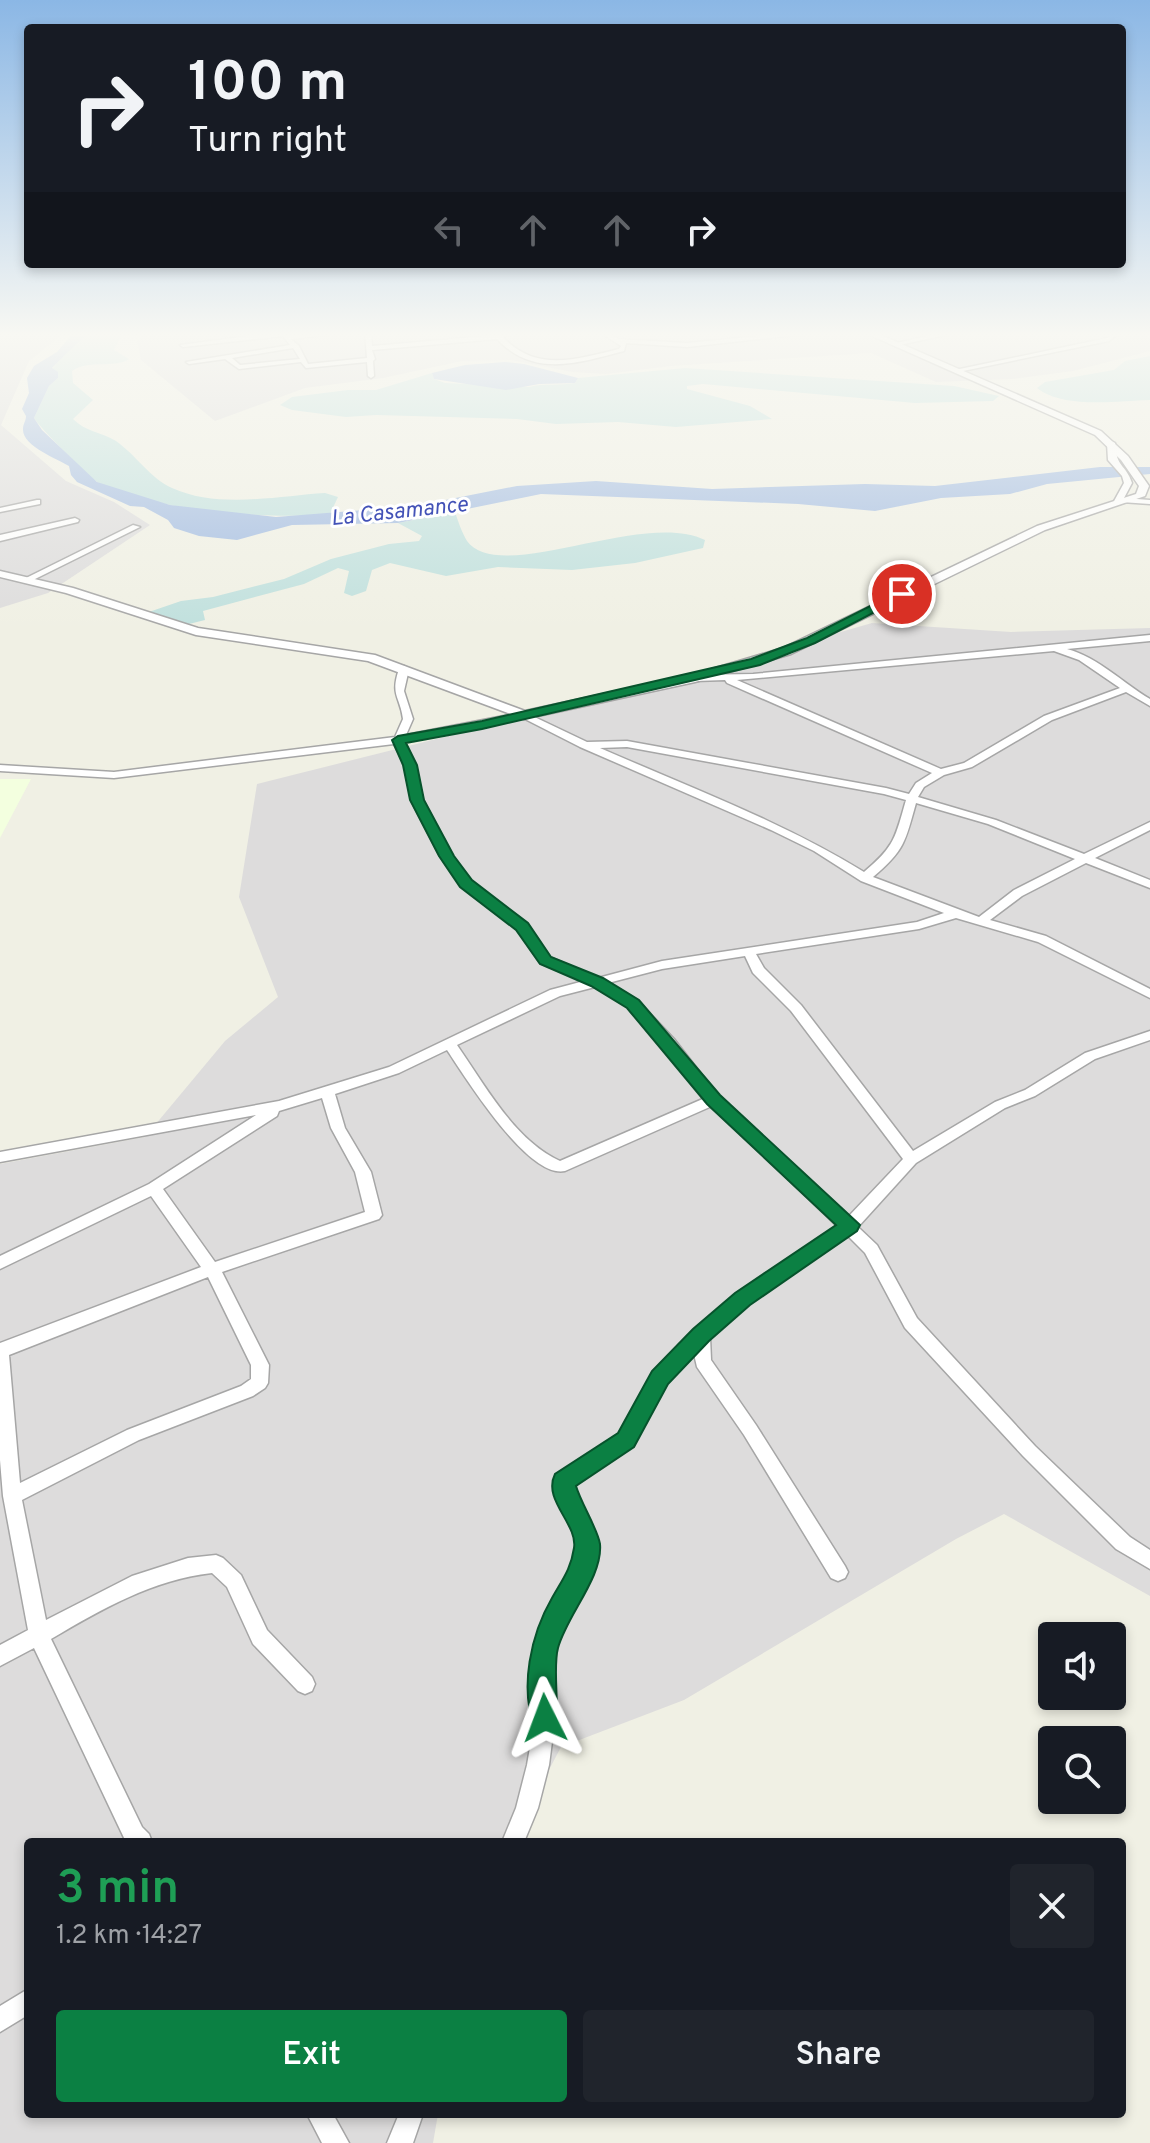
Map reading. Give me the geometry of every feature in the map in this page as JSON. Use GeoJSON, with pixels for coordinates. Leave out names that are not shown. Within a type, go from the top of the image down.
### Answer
{"type":"FeatureCollection","features":[{"type":"Feature","properties":{"kind":"street"},"geometry":{"type":"LineString","coordinates":[[0,768],[114,775],[398,740],[695,678],[787,651],[1041,528],[1140,496],[1144,486],[1126,461],[1111,443],[1093,432]]}},
{"type":"Feature","properties":{"kind":"street"},"geometry":{"type":"LineString","coordinates":[[1111,443],[1112,460],[1126,476],[1127,490],[1121,501]]}},
{"type":"Feature","properties":{"kind":"street"},"geometry":{"type":"LineString","coordinates":[[1121,501],[1150,502]]}},
{"type":"Feature","properties":{"kind":"street"},"geometry":{"type":"LineString","coordinates":[[0,510],[37,502]]}},
{"type":"Feature","properties":{"kind":"street"},"geometry":{"type":"LineString","coordinates":[[0,538],[75,520]]}},
{"type":"Feature","properties":{"kind":"street"},"geometry":{"type":"LineString","coordinates":[[26,580],[136,527]]}},
{"type":"Feature","properties":{"kind":"street"},"geometry":{"type":"LineString","coordinates":[[0,574],[69,590],[187,629],[356,655],[404,669],[524,715],[584,745],[789,835],[865,878],[956,914],[1042,939],[1150,994]]}},
{"type":"Feature","properties":{"kind":"street"},"geometry":{"type":"LineString","coordinates":[[695,678],[753,677],[1150,638]]}},
{"type":"Feature","properties":{"kind":"street"},"geometry":{"type":"LineString","coordinates":[[1049,647],[1069,652],[1112,674],[1150,703]]}},
{"type":"Feature","properties":{"kind":"street"},"geometry":{"type":"LineString","coordinates":[[398,740],[409,726],[411,716],[401,700],[399,688],[404,669]]}},
{"type":"Feature","properties":{"kind":"street"},"geometry":{"type":"LineString","coordinates":[[723,677],[940,773]]}},
{"type":"Feature","properties":{"kind":"street"},"geometry":{"type":"LineString","coordinates":[[865,878],[899,844],[912,798],[920,785],[940,773],[968,765],[1048,718],[1129,688]]}},
{"type":"Feature","properties":{"kind":"street"},"geometry":{"type":"LineString","coordinates":[[398,740],[410,765],[417,800],[446,856],[466,884],[522,926],[545,960],[597,982],[633,1004],[714,1100],[850,1225],[871,1249],[911,1323],[964,1384],[1123,1543],[1150,1560]]}},
{"type":"Feature","properties":{"kind":"street"},"geometry":{"type":"LineString","coordinates":[[584,745],[627,744],[912,798],[992,822],[1150,884]]}},
{"type":"Feature","properties":{"kind":"street"},"geometry":{"type":"LineString","coordinates":[[981,921],[1018,893],[1150,825]]}},
{"type":"Feature","properties":{"kind":"street"},"geometry":{"type":"LineString","coordinates":[[0,1157],[280,1106],[394,1070],[555,993],[662,965],[919,925],[956,914]]}},
{"type":"Feature","properties":{"kind":"street"},"geometry":{"type":"LineString","coordinates":[[748,950],[758,970],[796,1008],[911,1159]]}},
{"type":"Feature","properties":{"kind":"street"},"geometry":{"type":"LineString","coordinates":[[515,1838],[527,1808],[538,1765],[545,1718],[541,1701],[545,1649],[561,1607],[580,1577],[587,1544],[569,1504],[563,1481],[626,1440],[660,1378],[701,1335],[743,1299],[850,1225],[911,1159],[1000,1105],[1030,1093],[1090,1056],[1150,1035]]}},
{"type":"Feature","properties":{"kind":"street"},"geometry":{"type":"LineString","coordinates":[[450,1045],[502,1119],[545,1163],[560,1167],[714,1100]]}},
{"type":"Feature","properties":{"kind":"street"},"geometry":{"type":"LineString","coordinates":[[137,1838],[39,1636],[12,1496],[0,1350],[212,1269],[374,1215],[363,1172],[338,1128],[327,1091]]}},
{"type":"Feature","properties":{"kind":"street"},"geometry":{"type":"LineString","coordinates":[[0,1263],[154,1188],[280,1106]]}},
{"type":"Feature","properties":{"kind":"street"},"geometry":{"type":"LineString","coordinates":[[12,1496],[133,1435],[247,1391],[259,1383],[260,1365],[212,1269],[154,1188]]}},
{"type":"Feature","properties":{"kind":"street"},"geometry":{"type":"LineString","coordinates":[[701,1335],[703,1362],[750,1430],[838,1572]]}},
{"type":"Feature","properties":{"kind":"street"},"geometry":{"type":"LineString","coordinates":[[0,1656],[111,1595],[188,1564],[216,1564],[234,1581],[260,1637],[305,1684]]}},
{"type":"Feature","properties":{"kind":"street"},"geometry":{"type":"LineString","coordinates":[[0,2020],[24,2004]]}},
{"type":"Feature","properties":{"kind":"street"},"geometry":{"type":"LineString","coordinates":[[321,2118],[336,2143]]}},
{"type":"Feature","properties":{"kind":"street"},"geometry":{"type":"LineString","coordinates":[[400,2143],[409,2118]]}},
{"type":"Feature","properties":{"kind":"shaded area"},"geometry":{"type":"Polygon","coordinates":[[[0,432],[9,432],[66,481],[114,502],[150,525],[48,593],[0,608],[0,432]]]}},
{"type":"Feature","properties":{"kind":"shaded area"},"geometry":{"type":"Polygon","coordinates":[[[46,432],[95,432],[116,441],[172,488],[209,498],[228,500],[325,493],[338,497],[330,514],[305,516],[180,507],[122,493],[99,483],[46,432]]]}},
{"type":"Feature","properties":{"kind":"shaded area"},"geometry":{"type":"Polygon","coordinates":[[[455,512],[467,541],[484,553],[509,555],[540,552],[646,533],[678,533],[705,540],[703,548],[635,563],[572,570],[498,567],[446,576],[390,563],[372,570],[366,591],[352,596],[344,593],[349,571],[338,568],[304,584],[203,611],[205,620],[189,624],[146,613],[181,601],[213,597],[284,579],[331,559],[389,544],[419,541],[422,536],[398,523],[455,512]]]}},
{"type":"Feature","properties":{"kind":"shaded area"},"geometry":{"type":"Polygon","coordinates":[[[872,623],[1011,632],[1150,628],[1150,1596],[1004,1514],[956,1539],[684,1700],[561,1747],[513,1838],[24,1838],[24,2118],[437,2118],[433,2143],[0,2143],[0,1164],[145,1137],[225,1041],[278,997],[239,897],[257,784],[695,674],[872,623]]]}},
{"type":"Feature","properties":{"kind":"shaded area"},"geometry":{"type":"Polygon","coordinates":[[[0,779],[31,779],[0,838],[0,779]]]}},
{"type":"Feature","properties":{"kind":"water","name":"La Casamance"},"geometry":{"type":"Polygon","coordinates":[[[24,432],[44,432],[97,482],[170,505],[276,517],[415,506],[517,486],[596,481],[712,489],[865,484],[935,486],[1100,467],[1150,467],[1150,474],[1047,484],[1010,494],[941,498],[875,511],[798,504],[541,494],[398,523],[292,525],[237,540],[199,536],[174,528],[168,520],[144,507],[130,506],[77,482],[69,466],[34,446],[24,432]]]}},
{"type":"Feature","properties":{"kind":"route"},"geometry":{"type":"LineString","coordinates":[[545,1718],[541,1701],[545,1649],[561,1607],[580,1577],[587,1544],[569,1504],[563,1481],[626,1440],[660,1378],[701,1335],[743,1299],[850,1225],[714,1100],[669,1042],[633,1004],[597,982],[545,960],[522,926],[466,884],[446,856],[417,800],[410,765],[398,740],[482,725],[755,662],[811,640],[902,594]]}}]}
